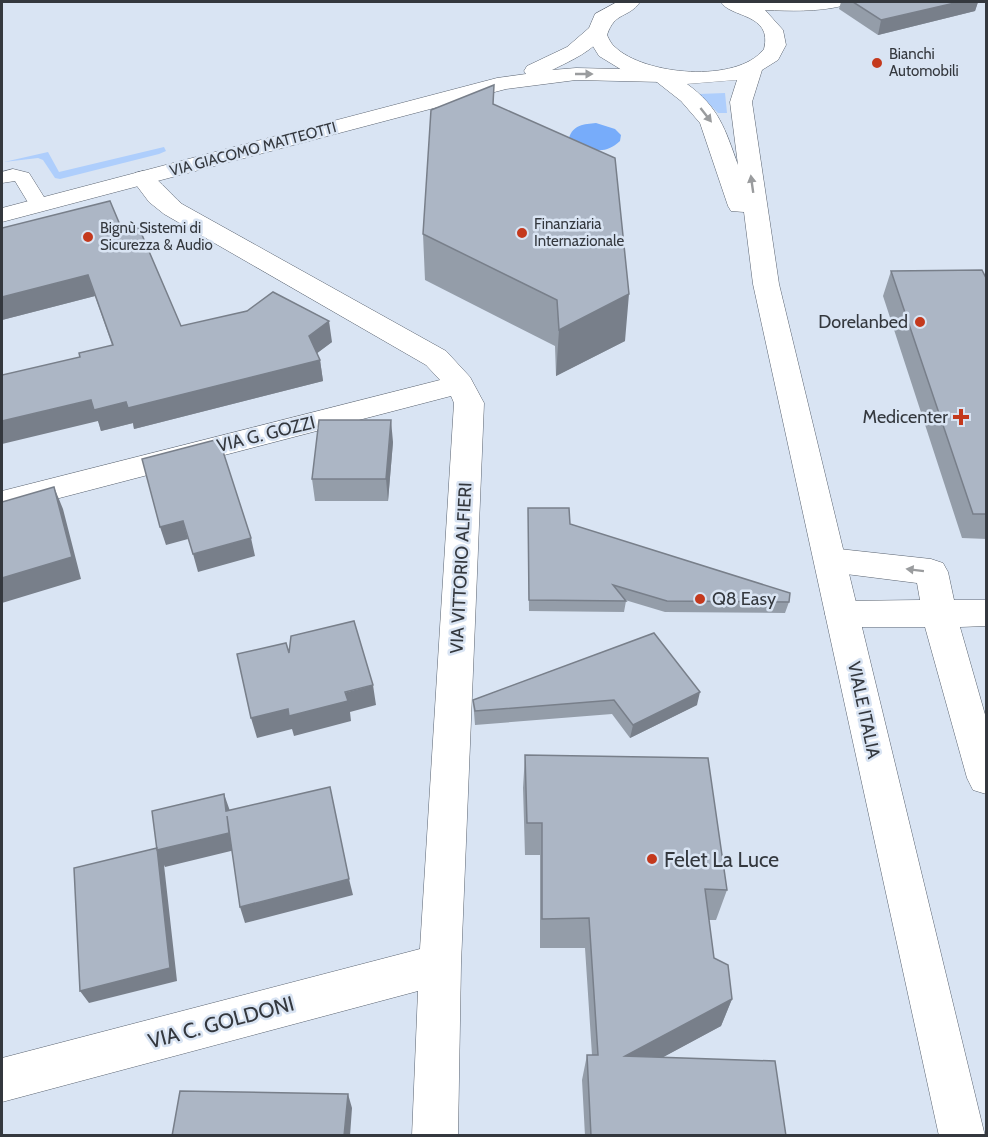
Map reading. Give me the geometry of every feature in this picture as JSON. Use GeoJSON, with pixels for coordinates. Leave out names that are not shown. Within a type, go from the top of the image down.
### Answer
{"type":"FeatureCollection","features":[{"type":"Feature","properties":{"kind":"street","name":"VIA GIACOMO MATTEOTTI"},"geometry":{"type":"LineString","coordinates":[[505,83],[574,51],[596,32],[599,23],[607,14],[630,2]]}},
{"type":"Feature","properties":{"kind":"street"},"geometry":{"type":"LineString","coordinates":[[733,2],[794,5],[835,2]]}},
{"type":"Feature","properties":{"kind":"street"},"geometry":{"type":"LineString","coordinates":[[733,2],[762,17],[775,34],[790,33]]}},
{"type":"Feature","properties":{"kind":"street"},"geometry":{"type":"LineString","coordinates":[[596,32],[599,44],[609,54],[640,71],[662,76],[705,80],[751,70],[773,53],[790,33],[823,14],[856,2]]}},
{"type":"Feature","properties":{"kind":"street"},"geometry":{"type":"LineString","coordinates":[[751,70],[741,102],[766,284]]}},
{"type":"Feature","properties":{"kind":"street","name":"VIA GIACOMO MATTEOTTI"},"geometry":{"type":"LineString","coordinates":[[2,215],[505,83],[576,74],[662,76]]}},
{"type":"Feature","properties":{"kind":"street"},"geometry":{"type":"LineString","coordinates":[[662,76],[689,96],[711,121],[766,284]]}},
{"type":"Feature","properties":{"kind":"street","name":"VIA VITTORIO ALFIERI"},"geometry":{"type":"LineString","coordinates":[[143,178],[158,197],[173,209],[436,358],[460,384],[469,403],[440,964],[435,1136]]}},
{"type":"Feature","properties":{"kind":"street","name":"VIALE ITALIA"},"geometry":{"type":"LineString","coordinates":[[766,284],[962,1136]]}},
{"type":"Feature","properties":{"kind":"street","name":"VIA G. GOZZI"},"geometry":{"type":"LineString","coordinates":[[2,502],[460,384]]}},
{"type":"Feature","properties":{"kind":"street"},"geometry":{"type":"LineString","coordinates":[[830,560],[930,572],[945,639],[987,778]]}},
{"type":"Feature","properties":{"kind":"street"},"geometry":{"type":"LineString","coordinates":[[842,614],[987,613]]}},
{"type":"Feature","properties":{"kind":"street","name":"VIA C. GOLDONI"},"geometry":{"type":"LineString","coordinates":[[2,1080],[440,964]]}},
{"type":"Feature","properties":{"kind":"lane"},"geometry":{"type":"LineString","coordinates":[[2,178],[13,175],[22,177],[39,205]]}},
{"type":"Feature","properties":{"kind":"shaded area"},"geometry":{"type":"Polygon","coordinates":[[[725,93],[727,113],[718,113],[699,94],[725,93]]]}},
{"type":"Feature","properties":{"kind":"shaded area"},"geometry":{"type":"Polygon","coordinates":[[[164,147],[166,151],[159,154],[60,179],[55,178],[43,160],[38,158],[4,162],[48,152],[59,172],[164,147]]]}},
{"type":"Feature","properties":{"kind":"water"},"geometry":{"type":"Polygon","coordinates":[[[596,123],[615,129],[621,135],[620,141],[607,149],[594,150],[569,138],[576,128],[596,123]]]}},
{"type":"Feature","properties":{"kind":"building"},"geometry":{"type":"Polygon","coordinates":[[[853,2],[959,2],[881,20],[853,2]]]}},
{"type":"Feature","properties":{"kind":"building"},"geometry":{"type":"Polygon","coordinates":[[[494,85],[493,104],[615,158],[629,294],[559,330],[557,300],[423,234],[431,110],[494,85]]]}},
{"type":"Feature","properties":{"kind":"building"},"geometry":{"type":"Polygon","coordinates":[[[110,201],[123,232],[139,228],[181,326],[247,311],[273,292],[329,321],[309,336],[320,360],[128,408],[126,402],[94,410],[91,400],[2,421],[2,375],[80,357],[79,353],[113,345],[88,275],[2,297],[2,228],[110,201]]]}},
{"type":"Feature","properties":{"kind":"building"},"geometry":{"type":"Polygon","coordinates":[[[982,270],[987,280],[987,514],[973,514],[891,271],[982,270]]]}},
{"type":"Feature","properties":{"kind":"building"},"geometry":{"type":"Polygon","coordinates":[[[319,420],[391,420],[386,479],[312,479],[319,420]]]}},
{"type":"Feature","properties":{"kind":"building"},"geometry":{"type":"Polygon","coordinates":[[[219,439],[251,538],[193,554],[183,521],[160,527],[142,459],[219,439]]]}},
{"type":"Feature","properties":{"kind":"building"},"geometry":{"type":"Polygon","coordinates":[[[54,487],[72,557],[2,578],[2,502],[54,487]]]}},
{"type":"Feature","properties":{"kind":"building"},"geometry":{"type":"Polygon","coordinates":[[[528,508],[569,508],[570,524],[790,593],[789,602],[667,601],[613,585],[626,601],[529,600],[528,508]]]}},
{"type":"Feature","properties":{"kind":"building"},"geometry":{"type":"Polygon","coordinates":[[[354,621],[373,685],[345,692],[348,701],[289,716],[288,709],[251,718],[237,654],[286,643],[289,653],[291,636],[354,621]]]}},
{"type":"Feature","properties":{"kind":"building"},"geometry":{"type":"Polygon","coordinates":[[[654,633],[700,692],[633,725],[614,700],[475,711],[473,700],[654,633]]]}},
{"type":"Feature","properties":{"kind":"building"},"geometry":{"type":"Polygon","coordinates":[[[525,755],[708,758],[727,890],[705,889],[714,958],[728,965],[732,999],[625,1056],[775,1061],[786,1136],[591,1136],[587,1055],[598,1055],[589,918],[542,919],[542,823],[527,823],[525,755]]]}},
{"type":"Feature","properties":{"kind":"building"},"geometry":{"type":"Polygon","coordinates":[[[330,787],[349,879],[240,907],[227,816],[229,833],[157,850],[152,811],[224,794],[226,811],[330,787]]]}},
{"type":"Feature","properties":{"kind":"building"},"geometry":{"type":"Polygon","coordinates":[[[157,848],[170,968],[80,991],[74,868],[157,848]]]}},
{"type":"Feature","properties":{"kind":"building"},"geometry":{"type":"Polygon","coordinates":[[[180,1091],[348,1094],[344,1136],[172,1136],[180,1091]]]}},
{"type":"Feature","properties":{"kind":"place","name":"Bianchi Automobili"},"geometry":{"type":"Point","coordinates":[877,63]}},
{"type":"Feature","properties":{"kind":"place","name":"Finanziaria Internazionale"},"geometry":{"type":"Point","coordinates":[522,233]}},
{"type":"Feature","properties":{"kind":"place","name":"Bignù Sistemi di Sicurezza & Audio"},"geometry":{"type":"Point","coordinates":[88,237]}},
{"type":"Feature","properties":{"kind":"place","name":"Dorelanbed"},"geometry":{"type":"Point","coordinates":[920,322]}},
{"type":"Feature","properties":{"kind":"place","name":"Medicenter"},"geometry":{"type":"Point","coordinates":[961,417]}},
{"type":"Feature","properties":{"kind":"place","name":"Q8 Easy"},"geometry":{"type":"Point","coordinates":[700,599]}},
{"type":"Feature","properties":{"kind":"place","name":"Felet La Luce"},"geometry":{"type":"Point","coordinates":[652,859]}}]}
